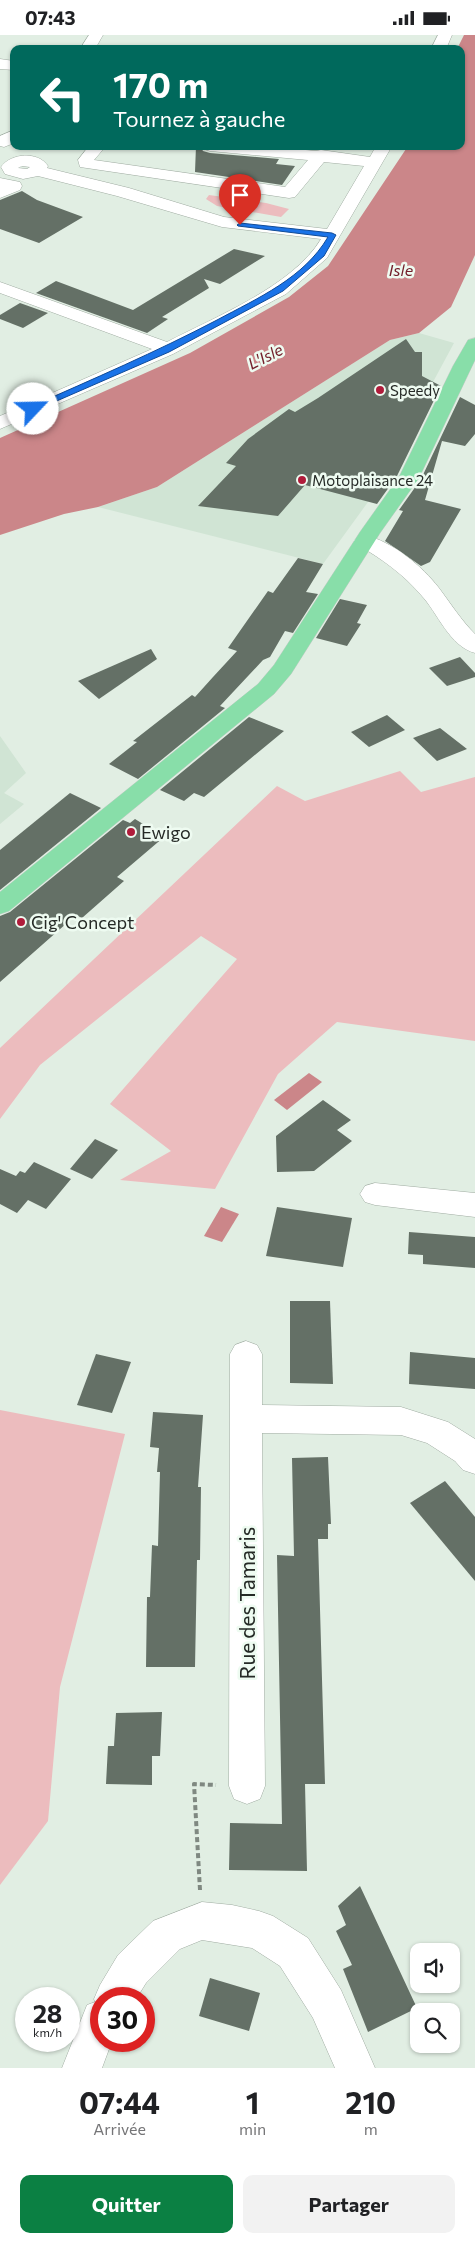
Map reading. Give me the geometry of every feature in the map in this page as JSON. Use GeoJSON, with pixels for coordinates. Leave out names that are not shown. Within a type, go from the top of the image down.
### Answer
{"type":"FeatureCollection","features":[{"type":"Feature","properties":{"kind":"main road"},"geometry":{"type":"LineString","coordinates":[[0,905],[266,689],[297,650],[365,541],[409,478],[462,365],[475,344]]}},
{"type":"Feature","properties":{"kind":"street"},"geometry":{"type":"LineString","coordinates":[[94,150],[86,159],[86,164],[289,193],[321,155]]}},
{"type":"Feature","properties":{"kind":"street"},"geometry":{"type":"LineString","coordinates":[[244,150],[287,155],[379,154]]}},
{"type":"Feature","properties":{"kind":"street"},"geometry":{"type":"LineString","coordinates":[[0,423],[166,350],[280,289],[321,254],[379,154]]}},
{"type":"Feature","properties":{"kind":"street"},"geometry":{"type":"LineString","coordinates":[[37,171],[123,192],[222,222],[332,235]]}},
{"type":"Feature","properties":{"kind":"street"},"geometry":{"type":"LineString","coordinates":[[0,183],[14,186],[0,193]]}},
{"type":"Feature","properties":{"kind":"street"},"geometry":{"type":"LineString","coordinates":[[0,287],[156,344],[166,350]]}},
{"type":"Feature","properties":{"kind":"street"},"geometry":{"type":"LineString","coordinates":[[365,541],[405,566],[430,591],[455,627],[475,646]]}},
{"type":"Feature","properties":{"kind":"street"},"geometry":{"type":"LineString","coordinates":[[375,1194],[475,1205]]}},
{"type":"Feature","properties":{"kind":"street","name":"Rue des Tamaris"},"geometry":{"type":"LineString","coordinates":[[246,1354],[247,1786]]}},
{"type":"Feature","properties":{"kind":"street"},"geometry":{"type":"LineString","coordinates":[[246,1420],[282,1418],[400,1421],[437,1432],[466,1451],[475,1460]]}},
{"type":"Feature","properties":{"kind":"street"},"geometry":{"type":"LineString","coordinates":[[121,1987],[132,1969],[167,1935],[202,1921],[232,1924],[259,1930],[294,1952],[327,2003],[355,2068]]}},
{"type":"Feature","properties":{"kind":"street"},"geometry":{"type":"LineString","coordinates":[[82,2068],[90,2047]]}},
{"type":"Feature","properties":{"kind":"path"},"geometry":{"type":"LineString","coordinates":[[202,1921],[194,1784],[247,1786]]}},
{"type":"Feature","properties":{"kind":"shaded area"},"geometry":{"type":"Polygon","coordinates":[[[209,195],[266,203],[289,209],[281,217],[217,206],[206,199],[209,195]]]}},
{"type":"Feature","properties":{"kind":"shaded area"},"geometry":{"type":"Polygon","coordinates":[[[419,333],[454,343],[433,382],[403,448],[368,502],[323,564],[98,507],[157,487],[390,340],[419,333]]]}},
{"type":"Feature","properties":{"kind":"shaded area"},"geometry":{"type":"Polygon","coordinates":[[[0,736],[26,773],[4,793],[24,804],[0,824],[0,736]]]}},
{"type":"Feature","properties":{"kind":"shaded area"},"geometry":{"type":"Polygon","coordinates":[[[400,771],[421,792],[475,777],[475,1041],[337,1022],[278,1074],[215,1189],[120,1180],[171,1151],[110,1104],[237,959],[201,936],[40,1065],[0,1119],[0,1048],[277,786],[305,801],[400,771]]]}},
{"type":"Feature","properties":{"kind":"shaded area"},"geometry":{"type":"Polygon","coordinates":[[[0,1410],[125,1434],[60,1687],[48,1821],[0,1885],[0,1410]]]}},
{"type":"Feature","properties":{"kind":"water"},"geometry":{"type":"Polygon","coordinates":[[[464,35],[475,35],[475,255],[451,307],[419,333],[390,340],[157,487],[98,507],[64,514],[0,535],[0,438],[190,353],[289,297],[328,266],[405,150],[465,150],[465,45],[459,45],[464,35]]]}},
{"type":"Feature","properties":{"kind":"water"},"geometry":{"type":"Polygon","coordinates":[[[309,1073],[322,1082],[287,1110],[274,1100],[309,1073]]]}},
{"type":"Feature","properties":{"kind":"water"},"geometry":{"type":"Polygon","coordinates":[[[221,1207],[239,1214],[222,1242],[204,1236],[221,1207]]]}},
{"type":"Feature","properties":{"kind":"building"},"geometry":{"type":"Polygon","coordinates":[[[196,150],[279,159],[276,164],[295,166],[282,185],[195,172],[196,150]]]}},
{"type":"Feature","properties":{"kind":"building"},"geometry":{"type":"Polygon","coordinates":[[[22,191],[37,200],[83,217],[39,243],[0,229],[0,200],[22,191]]]}},
{"type":"Feature","properties":{"kind":"building"},"geometry":{"type":"Polygon","coordinates":[[[234,249],[265,256],[220,284],[204,279],[209,288],[162,317],[168,319],[147,333],[36,293],[56,281],[133,310],[234,249]]]}},
{"type":"Feature","properties":{"kind":"building"},"geometry":{"type":"Polygon","coordinates":[[[20,303],[48,313],[23,328],[0,319],[0,315],[20,303]]]}},
{"type":"Feature","properties":{"kind":"building"},"geometry":{"type":"Polygon","coordinates":[[[406,339],[415,352],[422,352],[422,376],[441,386],[397,476],[377,504],[305,485],[278,516],[198,506],[236,466],[226,463],[248,439],[289,409],[295,412],[406,339]]]}},
{"type":"Feature","properties":{"kind":"building"},"geometry":{"type":"Polygon","coordinates":[[[460,397],[475,405],[475,434],[465,446],[442,441],[425,500],[461,509],[430,562],[421,566],[385,541],[403,511],[399,510],[421,479],[460,397]]]}},
{"type":"Feature","properties":{"kind":"building"},"geometry":{"type":"Polygon","coordinates":[[[298,558],[323,564],[306,592],[318,594],[293,633],[285,631],[270,657],[263,660],[220,706],[225,708],[138,779],[109,764],[137,742],[133,741],[192,695],[195,697],[237,651],[228,648],[268,591],[273,593],[298,558]]]}},
{"type":"Feature","properties":{"kind":"building"},"geometry":{"type":"Polygon","coordinates":[[[340,599],[367,605],[357,623],[361,624],[347,646],[316,638],[340,599]]]}},
{"type":"Feature","properties":{"kind":"building"},"geometry":{"type":"Polygon","coordinates":[[[151,649],[157,659],[99,699],[78,681],[151,649]]]}},
{"type":"Feature","properties":{"kind":"building"},"geometry":{"type":"Polygon","coordinates":[[[460,657],[475,673],[475,677],[447,686],[429,668],[460,657]]]}},
{"type":"Feature","properties":{"kind":"building"},"geometry":{"type":"Polygon","coordinates":[[[387,715],[405,730],[369,747],[351,732],[387,715]]]}},
{"type":"Feature","properties":{"kind":"building"},"geometry":{"type":"Polygon","coordinates":[[[249,717],[284,731],[204,797],[194,793],[184,801],[160,790],[249,717]]]}},
{"type":"Feature","properties":{"kind":"building"},"geometry":{"type":"Polygon","coordinates":[[[440,728],[467,749],[437,761],[413,738],[440,728]]]}},
{"type":"Feature","properties":{"kind":"building"},"geometry":{"type":"Polygon","coordinates":[[[70,793],[101,808],[0,890],[0,850],[70,793]]]}},
{"type":"Feature","properties":{"kind":"building"},"geometry":{"type":"Polygon","coordinates":[[[135,819],[164,837],[117,877],[124,881],[82,918],[76,915],[0,982],[0,916],[10,912],[123,820],[130,823],[135,819]]]}},
{"type":"Feature","properties":{"kind":"building"},"geometry":{"type":"Polygon","coordinates":[[[323,1100],[351,1120],[337,1130],[352,1141],[314,1171],[277,1172],[276,1136],[323,1100]]]}},
{"type":"Feature","properties":{"kind":"building"},"geometry":{"type":"Polygon","coordinates":[[[95,1139],[118,1150],[92,1179],[70,1169],[95,1139]]]}},
{"type":"Feature","properties":{"kind":"building"},"geometry":{"type":"Polygon","coordinates":[[[34,1162],[71,1179],[46,1209],[28,1200],[17,1213],[0,1204],[0,1169],[16,1176],[20,1171],[25,1173],[34,1162]]]}},
{"type":"Feature","properties":{"kind":"building"},"geometry":{"type":"Polygon","coordinates":[[[277,1207],[352,1218],[343,1267],[266,1256],[277,1207]]]}},
{"type":"Feature","properties":{"kind":"building"},"geometry":{"type":"Polygon","coordinates":[[[409,1232],[475,1237],[475,1268],[423,1264],[423,1255],[408,1254],[409,1232]]]}},
{"type":"Feature","properties":{"kind":"building"},"geometry":{"type":"Polygon","coordinates":[[[290,1301],[330,1301],[333,1384],[290,1383],[290,1301]]]}},
{"type":"Feature","properties":{"kind":"building"},"geometry":{"type":"Polygon","coordinates":[[[410,1352],[475,1358],[475,1389],[409,1384],[410,1352]]]}},
{"type":"Feature","properties":{"kind":"building"},"geometry":{"type":"Polygon","coordinates":[[[96,1354],[131,1362],[112,1413],[77,1405],[96,1354]]]}},
{"type":"Feature","properties":{"kind":"building"},"geometry":{"type":"Polygon","coordinates":[[[153,1412],[203,1415],[198,1487],[201,1487],[200,1560],[197,1560],[195,1667],[146,1667],[147,1597],[150,1597],[152,1545],[158,1546],[160,1472],[157,1472],[159,1448],[150,1447],[153,1412]]]}},
{"type":"Feature","properties":{"kind":"building"},"geometry":{"type":"Polygon","coordinates":[[[328,1457],[331,1524],[328,1524],[328,1539],[318,1539],[325,1784],[305,1784],[307,1871],[229,1870],[230,1823],[282,1824],[277,1555],[294,1556],[292,1458],[328,1457]]]}},
{"type":"Feature","properties":{"kind":"building"},"geometry":{"type":"Polygon","coordinates":[[[445,1481],[475,1517],[475,1581],[410,1503],[445,1481]]]}},
{"type":"Feature","properties":{"kind":"building"},"geometry":{"type":"Polygon","coordinates":[[[162,1712],[160,1756],[152,1756],[152,1785],[106,1784],[108,1746],[114,1746],[116,1713],[162,1712]]]}},
{"type":"Feature","properties":{"kind":"building"},"geometry":{"type":"Polygon","coordinates":[[[360,1886],[415,2003],[410,2003],[410,2011],[368,2032],[343,1969],[352,1965],[336,1931],[346,1925],[338,1906],[360,1886]]]}},
{"type":"Feature","properties":{"kind":"building"},"geometry":{"type":"Polygon","coordinates":[[[210,1978],[260,1993],[249,2031],[199,2016],[210,1978]]]}},
{"type":"Feature","properties":{"kind":"place","name":"Speedy"},"geometry":{"type":"Point","coordinates":[380,390]}},
{"type":"Feature","properties":{"kind":"place","name":"Motoplaisance 24"},"geometry":{"type":"Point","coordinates":[302,480]}},
{"type":"Feature","properties":{"kind":"place","name":"Ewigo"},"geometry":{"type":"Point","coordinates":[131,832]}},
{"type":"Feature","properties":{"kind":"place","name":"Cig' Concept"},"geometry":{"type":"Point","coordinates":[21,922]}},
{"type":"Feature","properties":{"kind":"route"},"geometry":{"type":"LineString","coordinates":[[33,409],[166,350],[280,289],[321,254],[332,235],[240,225]]}},
{"type":"Feature","properties":{"kind":"water label","name":"Isle"},"geometry":{"type":"Point","coordinates":[401,269]}},
{"type":"Feature","properties":{"kind":"water label","name":"L'Isle"},"geometry":{"type":"Point","coordinates":[265,356]}}]}
